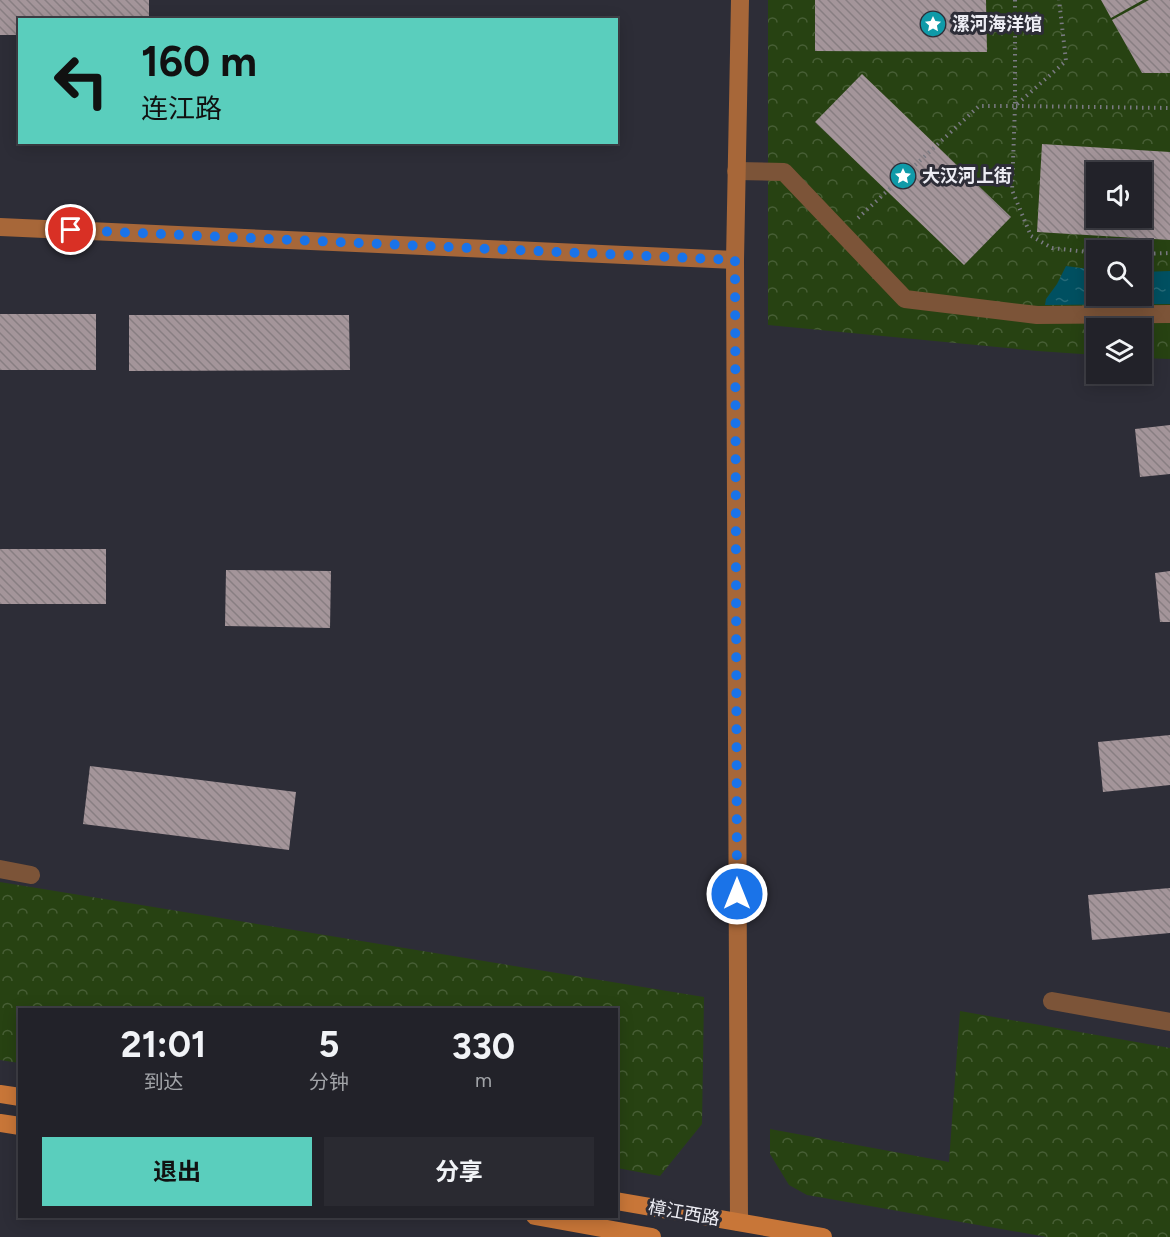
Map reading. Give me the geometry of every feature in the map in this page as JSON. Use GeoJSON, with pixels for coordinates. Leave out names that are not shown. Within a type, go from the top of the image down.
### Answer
{"type":"FeatureCollection","features":[{"type":"Feature","properties":{"kind":"main road"},"geometry":{"type":"LineString","coordinates":[[0,1094],[18,1097]]}},
{"type":"Feature","properties":{"kind":"main road"},"geometry":{"type":"LineString","coordinates":[[0,1123],[18,1126]]}},
{"type":"Feature","properties":{"kind":"main road","name":"樟江西路"},"geometry":{"type":"LineString","coordinates":[[618,1201],[823,1237]]}},
{"type":"Feature","properties":{"kind":"main road","name":"樟江西路"},"geometry":{"type":"LineString","coordinates":[[546,1218],[643,1236]]}},
{"type":"Feature","properties":{"kind":"street"},"geometry":{"type":"LineString","coordinates":[[739,1222],[735,260],[740,0]]}},
{"type":"Feature","properties":{"kind":"street"},"geometry":{"type":"LineString","coordinates":[[736,171],[784,172],[905,299],[1037,315],[1170,314]]}},
{"type":"Feature","properties":{"kind":"street"},"geometry":{"type":"LineString","coordinates":[[0,227],[735,260]]}},
{"type":"Feature","properties":{"kind":"street"},"geometry":{"type":"LineString","coordinates":[[0,869],[31,875]]}},
{"type":"Feature","properties":{"kind":"street"},"geometry":{"type":"LineString","coordinates":[[1052,1001],[1170,1022]]}},
{"type":"Feature","properties":{"kind":"path"},"geometry":{"type":"LineString","coordinates":[[1015,0],[1012,190],[1031,236],[1053,248],[1086,251]]}},
{"type":"Feature","properties":{"kind":"path"},"geometry":{"type":"LineString","coordinates":[[1015,106],[1065,61],[1059,0]]}},
{"type":"Feature","properties":{"kind":"path"},"geometry":{"type":"LineString","coordinates":[[842,233],[980,106],[1170,108]]}},
{"type":"Feature","properties":{"kind":"path"},"geometry":{"type":"LineString","coordinates":[[1152,254],[1170,253]]}},
{"type":"Feature","properties":{"kind":"green space"},"geometry":{"type":"Polygon","coordinates":[[[768,0],[1170,0],[1170,359],[1152,358],[1152,318],[1086,318],[1086,354],[768,325],[768,0]]]}},
{"type":"Feature","properties":{"kind":"green space"},"geometry":{"type":"Polygon","coordinates":[[[0,882],[704,997],[702,1124],[660,1176],[618,1168],[618,1008],[18,1008],[18,1063],[0,1060],[0,882]]]}},
{"type":"Feature","properties":{"kind":"green space"},"geometry":{"type":"Polygon","coordinates":[[[960,1011],[1170,1048],[1170,1237],[1047,1237],[807,1195],[789,1185],[770,1154],[770,1129],[949,1162],[960,1011]]]}},
{"type":"Feature","properties":{"kind":"water"},"geometry":{"type":"Polygon","coordinates":[[[1066,266],[1086,269],[1086,305],[1045,305],[1046,299],[1066,266]]]}},
{"type":"Feature","properties":{"kind":"water"},"geometry":{"type":"Polygon","coordinates":[[[1170,271],[1170,304],[1152,304],[1152,272],[1170,271]]]}},
{"type":"Feature","properties":{"kind":"building"},"geometry":{"type":"Polygon","coordinates":[[[0,0],[149,0],[149,18],[18,18],[18,35],[0,35],[0,0]]]}},
{"type":"Feature","properties":{"kind":"building"},"geometry":{"type":"Polygon","coordinates":[[[815,0],[986,0],[987,52],[815,51],[815,0]]]}},
{"type":"Feature","properties":{"kind":"building"},"geometry":{"type":"Polygon","coordinates":[[[1101,0],[1143,0],[1111,18],[1101,0]]]}},
{"type":"Feature","properties":{"kind":"building"},"geometry":{"type":"Polygon","coordinates":[[[1149,0],[1170,0],[1170,73],[1142,73],[1112,20],[1149,0]]]}},
{"type":"Feature","properties":{"kind":"building"},"geometry":{"type":"Polygon","coordinates":[[[862,74],[1011,217],[964,265],[815,122],[862,74]]]}},
{"type":"Feature","properties":{"kind":"building"},"geometry":{"type":"Polygon","coordinates":[[[1042,144],[1170,152],[1170,240],[1037,232],[1042,144]]]}},
{"type":"Feature","properties":{"kind":"building"},"geometry":{"type":"Polygon","coordinates":[[[0,314],[96,314],[96,370],[0,370],[0,314]]]}},
{"type":"Feature","properties":{"kind":"building"},"geometry":{"type":"Polygon","coordinates":[[[129,315],[349,315],[350,370],[129,371],[129,315]]]}},
{"type":"Feature","properties":{"kind":"building"},"geometry":{"type":"Polygon","coordinates":[[[1170,425],[1170,474],[1140,477],[1135,429],[1170,425]]]}},
{"type":"Feature","properties":{"kind":"building"},"geometry":{"type":"Polygon","coordinates":[[[0,549],[106,549],[106,604],[0,604],[0,549]]]}},
{"type":"Feature","properties":{"kind":"building"},"geometry":{"type":"Polygon","coordinates":[[[226,570],[331,571],[330,628],[225,626],[226,570]]]}},
{"type":"Feature","properties":{"kind":"building"},"geometry":{"type":"Polygon","coordinates":[[[1170,571],[1170,622],[1160,622],[1155,573],[1170,571]]]}},
{"type":"Feature","properties":{"kind":"building"},"geometry":{"type":"Polygon","coordinates":[[[1170,735],[1170,785],[1103,792],[1098,742],[1170,735]]]}},
{"type":"Feature","properties":{"kind":"building"},"geometry":{"type":"Polygon","coordinates":[[[90,766],[296,792],[289,850],[83,824],[90,766]]]}},
{"type":"Feature","properties":{"kind":"building"},"geometry":{"type":"Polygon","coordinates":[[[1170,888],[1170,933],[1092,940],[1088,895],[1170,888]]]}},
{"type":"Feature","properties":{"kind":"place","name":"漯河海洋馆"},"geometry":{"type":"Point","coordinates":[933,24]}},
{"type":"Feature","properties":{"kind":"place","name":"大汉河上街"},"geometry":{"type":"Point","coordinates":[903,176]}},
{"type":"Feature","properties":{"kind":"route"},"geometry":{"type":"LineString","coordinates":[[71,230],[735,260],[737,894]]}}]}
